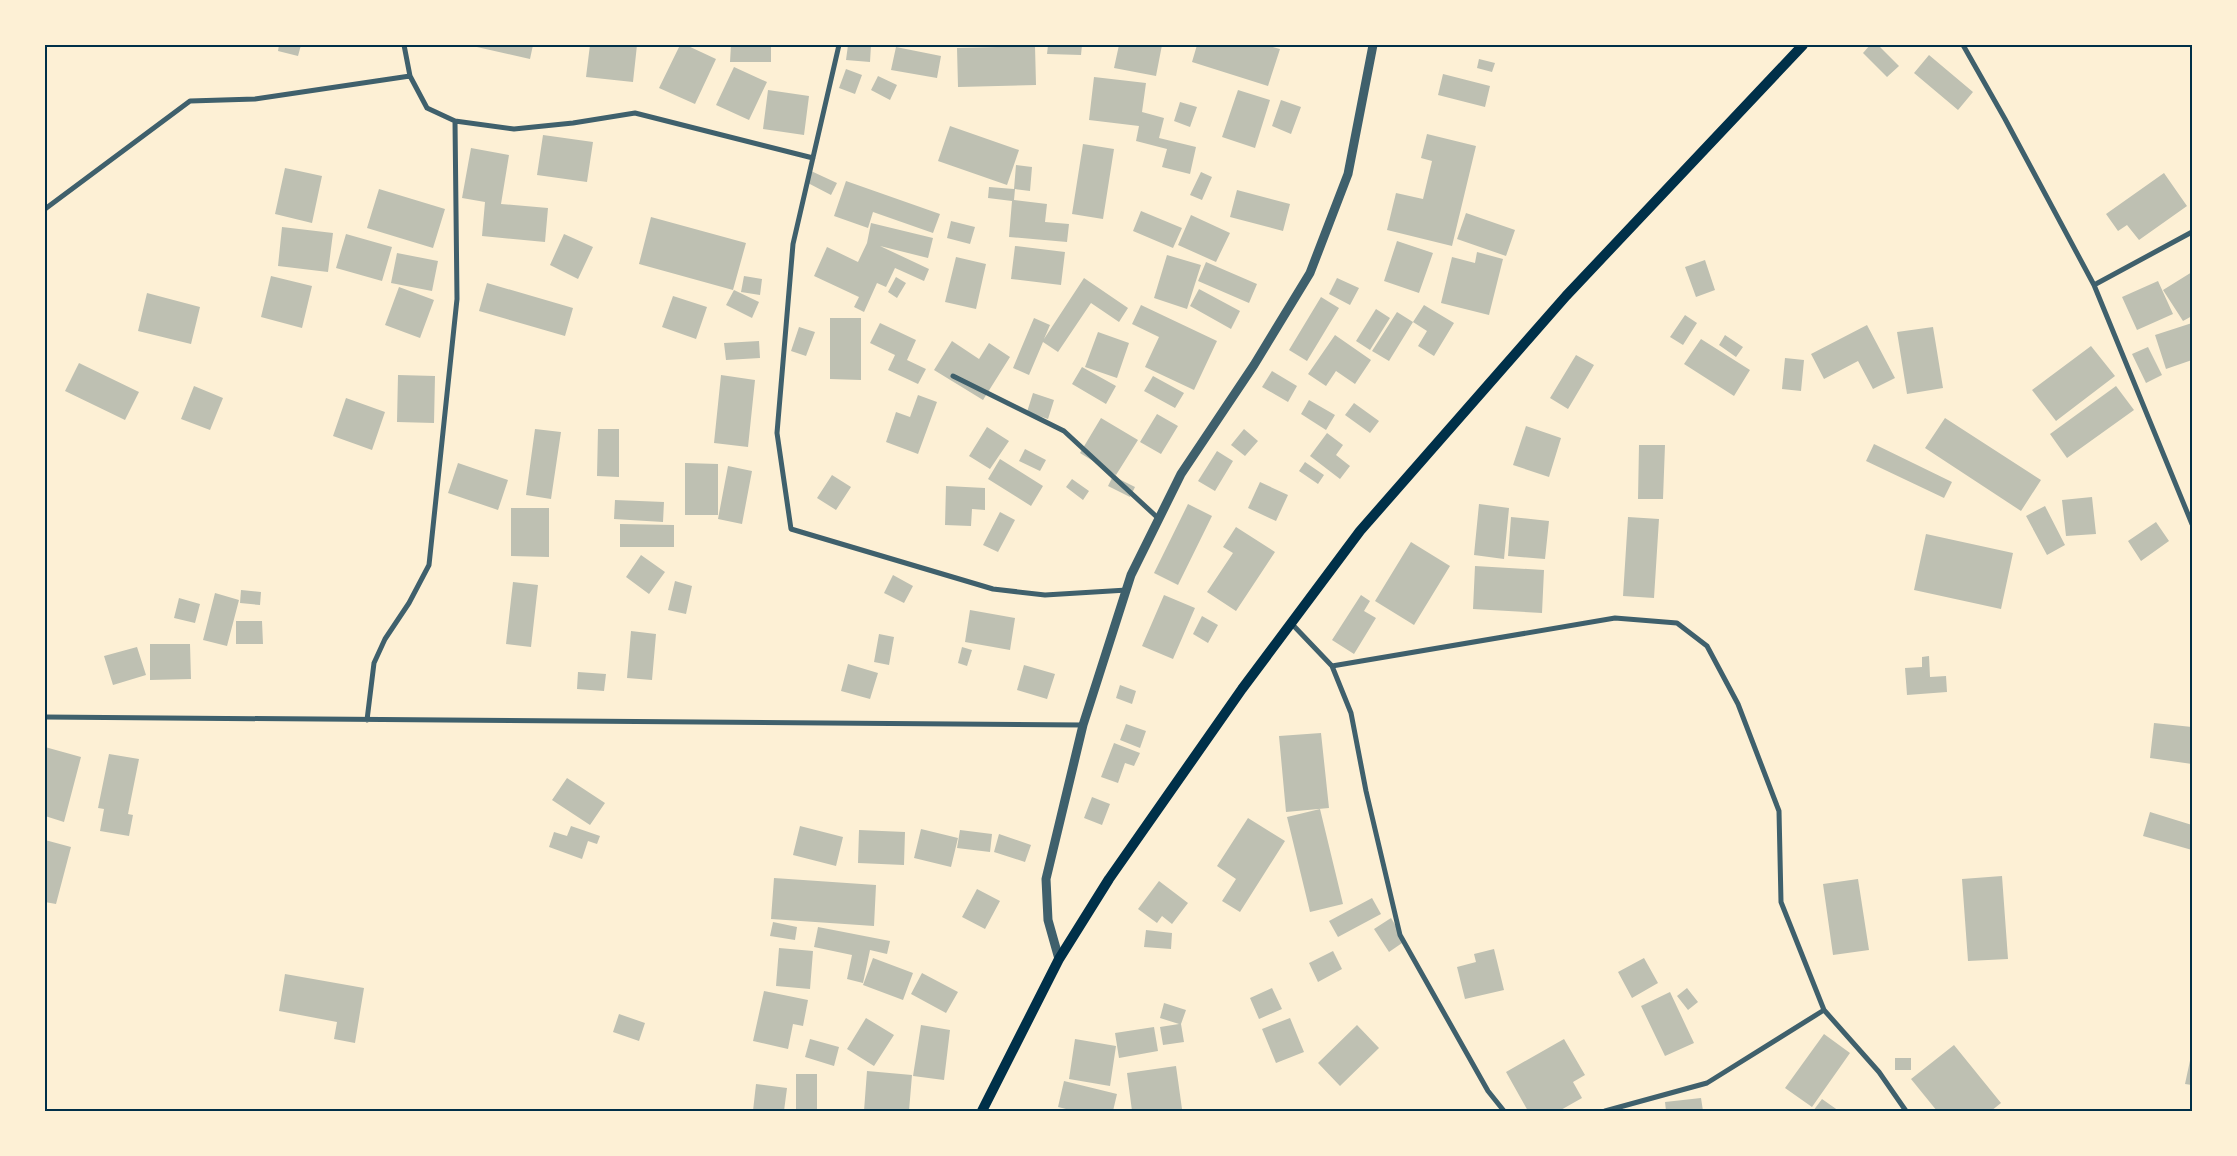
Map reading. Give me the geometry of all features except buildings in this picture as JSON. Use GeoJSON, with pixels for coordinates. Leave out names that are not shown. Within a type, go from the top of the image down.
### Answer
{"type":"FeatureCollection","features":[{"type":"Feature","properties":{"kind":"main road"},"geometry":{"type":"LineString","coordinates":[[982,1111],[1060,960],[1109,879],[1242,689],[1360,531],[1566,296],[1803,45]]}},
{"type":"Feature","properties":{"kind":"street"},"geometry":{"type":"LineString","coordinates":[[404,45],[410,76],[427,108],[455,121],[514,129],[573,123],[635,113],[813,158]]}},
{"type":"Feature","properties":{"kind":"street"},"geometry":{"type":"LineString","coordinates":[[839,45],[793,244],[777,433],[791,529],[993,589],[1045,595],[1127,590]]}},
{"type":"Feature","properties":{"kind":"street"},"geometry":{"type":"LineString","coordinates":[[1060,960],[1048,920],[1046,879],[1083,725],[1131,575],[1181,474],[1254,365],[1310,273],[1348,174],[1372,45]]}},
{"type":"Feature","properties":{"kind":"street"},"geometry":{"type":"LineString","coordinates":[[1963,45],[2006,119],[2094,286],[2192,524]]}},
{"type":"Feature","properties":{"kind":"street"},"geometry":{"type":"LineString","coordinates":[[45,209],[190,101],[255,99],[410,76]]}},
{"type":"Feature","properties":{"kind":"street"},"geometry":{"type":"LineString","coordinates":[[367,720],[374,663],[385,639],[409,603],[429,565],[458,299],[455,121]]}},
{"type":"Feature","properties":{"kind":"street"},"geometry":{"type":"LineString","coordinates":[[2094,286],[2192,232]]}},
{"type":"Feature","properties":{"kind":"street"},"geometry":{"type":"LineString","coordinates":[[953,376],[1064,431],[1159,520]]}},
{"type":"Feature","properties":{"kind":"street"},"geometry":{"type":"LineString","coordinates":[[1332,666],[1615,618],[1676,622],[1706,646],[1738,704],[1776,802],[1779,811],[1780,902],[1824,1010],[1879,1072],[1906,1111]]}},
{"type":"Feature","properties":{"kind":"street"},"geometry":{"type":"LineString","coordinates":[[1291,623],[1332,666],[1351,713],[1366,791],[1400,935],[1488,1091],[1504,1111]]}},
{"type":"Feature","properties":{"kind":"street"},"geometry":{"type":"LineString","coordinates":[[45,716],[1083,725]]}},
{"type":"Feature","properties":{"kind":"street"},"geometry":{"type":"LineString","coordinates":[[1604,1111],[1706,1083],[1824,1010]]}}]}
